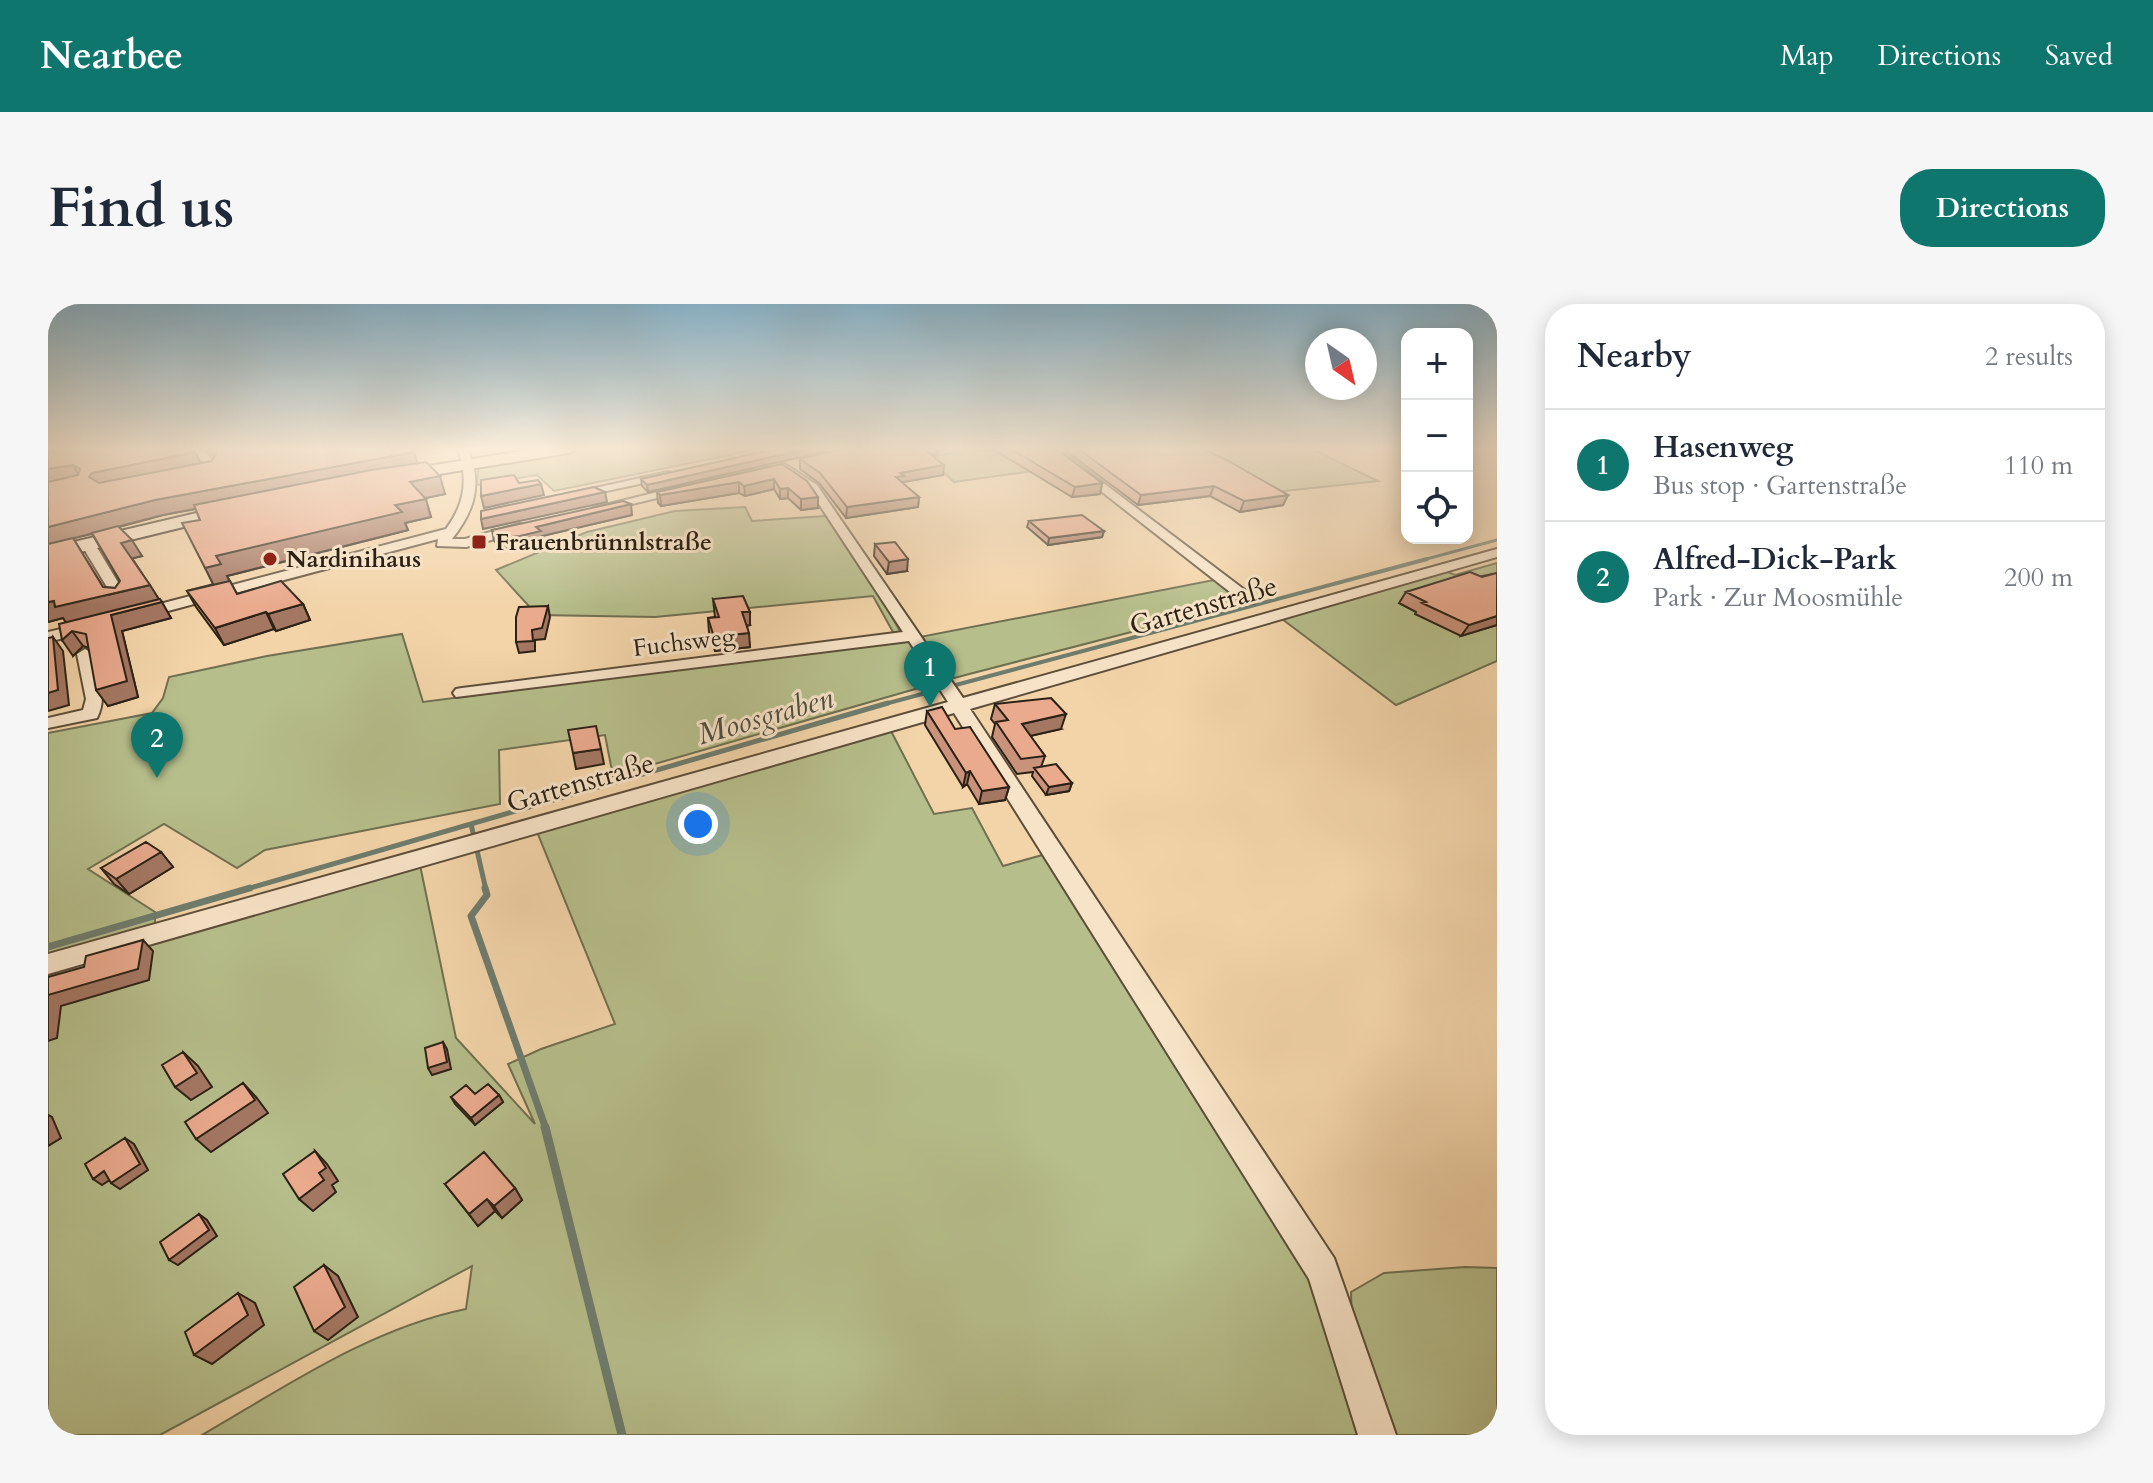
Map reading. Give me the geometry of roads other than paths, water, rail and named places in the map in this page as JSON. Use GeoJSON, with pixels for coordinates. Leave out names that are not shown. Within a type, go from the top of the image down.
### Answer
{"type":"FeatureCollection","features":[{"type":"Feature","properties":{"kind":"street"},"geometry":{"type":"LineString","coordinates":[[466,501],[466,511],[442,543],[466,543],[533,524]]}},
{"type":"Feature","properties":{"kind":"street"},"geometry":{"type":"LineString","coordinates":[[580,513],[631,501]]}},
{"type":"Feature","properties":{"kind":"street"},"geometry":{"type":"LineString","coordinates":[[823,501],[882,587],[1322,1270],[1377,1435]]}},
{"type":"Feature","properties":{"kind":"street"},"geometry":{"type":"LineString","coordinates":[[1120,501],[1249,600]]}},
{"type":"Feature","properties":{"kind":"street"},"geometry":{"type":"LineString","coordinates":[[48,554],[255,505]]}},
{"type":"Feature","properties":{"kind":"street"},"geometry":{"type":"LineString","coordinates":[[48,637],[286,578],[477,516]]}},
{"type":"Feature","properties":{"kind":"street"},"geometry":{"type":"LineString","coordinates":[[88,544],[121,599]]}},
{"type":"Feature","properties":{"kind":"street","name":"Gartenstraße"},"geometry":{"type":"LineString","coordinates":[[48,964],[477,842],[949,693],[1497,553]]}},
{"type":"Feature","properties":{"kind":"street","name":"Fuchsweg"},"geometry":{"type":"LineString","coordinates":[[462,693],[911,636]]}},
{"type":"Feature","properties":{"kind":"street"},"geometry":{"type":"LineString","coordinates":[[48,723],[91,714],[95,699],[85,654]]}},
{"type":"Feature","properties":{"kind":"waterway","name":"Moosgraben"},"geometry":{"type":"LineString","coordinates":[[1419,561],[1497,540]]}},
{"type":"Feature","properties":{"kind":"waterway","name":"Moosgraben"},"geometry":{"type":"LineString","coordinates":[[882,705],[1427,559]]}},
{"type":"Feature","properties":{"kind":"waterway","name":"Moosgraben"},"geometry":{"type":"LineString","coordinates":[[882,705],[888,703]]}},
{"type":"Feature","properties":{"kind":"waterway","name":"Moosgraben"},"geometry":{"type":"LineString","coordinates":[[243,890],[882,705]]}},
{"type":"Feature","properties":{"kind":"waterway"},"geometry":{"type":"LineString","coordinates":[[471,824],[486,890]]}},
{"type":"Feature","properties":{"kind":"waterway","name":"Moosgraben"},"geometry":{"type":"LineString","coordinates":[[48,947],[250,888]]}},
{"type":"Feature","properties":{"kind":"waterway"},"geometry":{"type":"LineString","coordinates":[[485,888],[487,895],[471,916],[546,1129]]}},
{"type":"Feature","properties":{"kind":"waterway"},"geometry":{"type":"LineString","coordinates":[[545,1127],[622,1435]]}},
{"type":"Feature","properties":{"kind":"place","name":"Frauenbrünnlstraße"},"geometry":{"type":"Point","coordinates":[479,542]}},
{"type":"Feature","properties":{"kind":"place","name":"Nardinihaus"},"geometry":{"type":"Point","coordinates":[270,559]}},
{"type":"Feature","properties":{"kind":"place","name":"Hasenweg"},"geometry":{"type":"Point","coordinates":[930,707]}},
{"type":"Feature","properties":{"kind":"place","name":"Alfred-Dick-Park"},"geometry":{"type":"Point","coordinates":[157,778]}}]}
